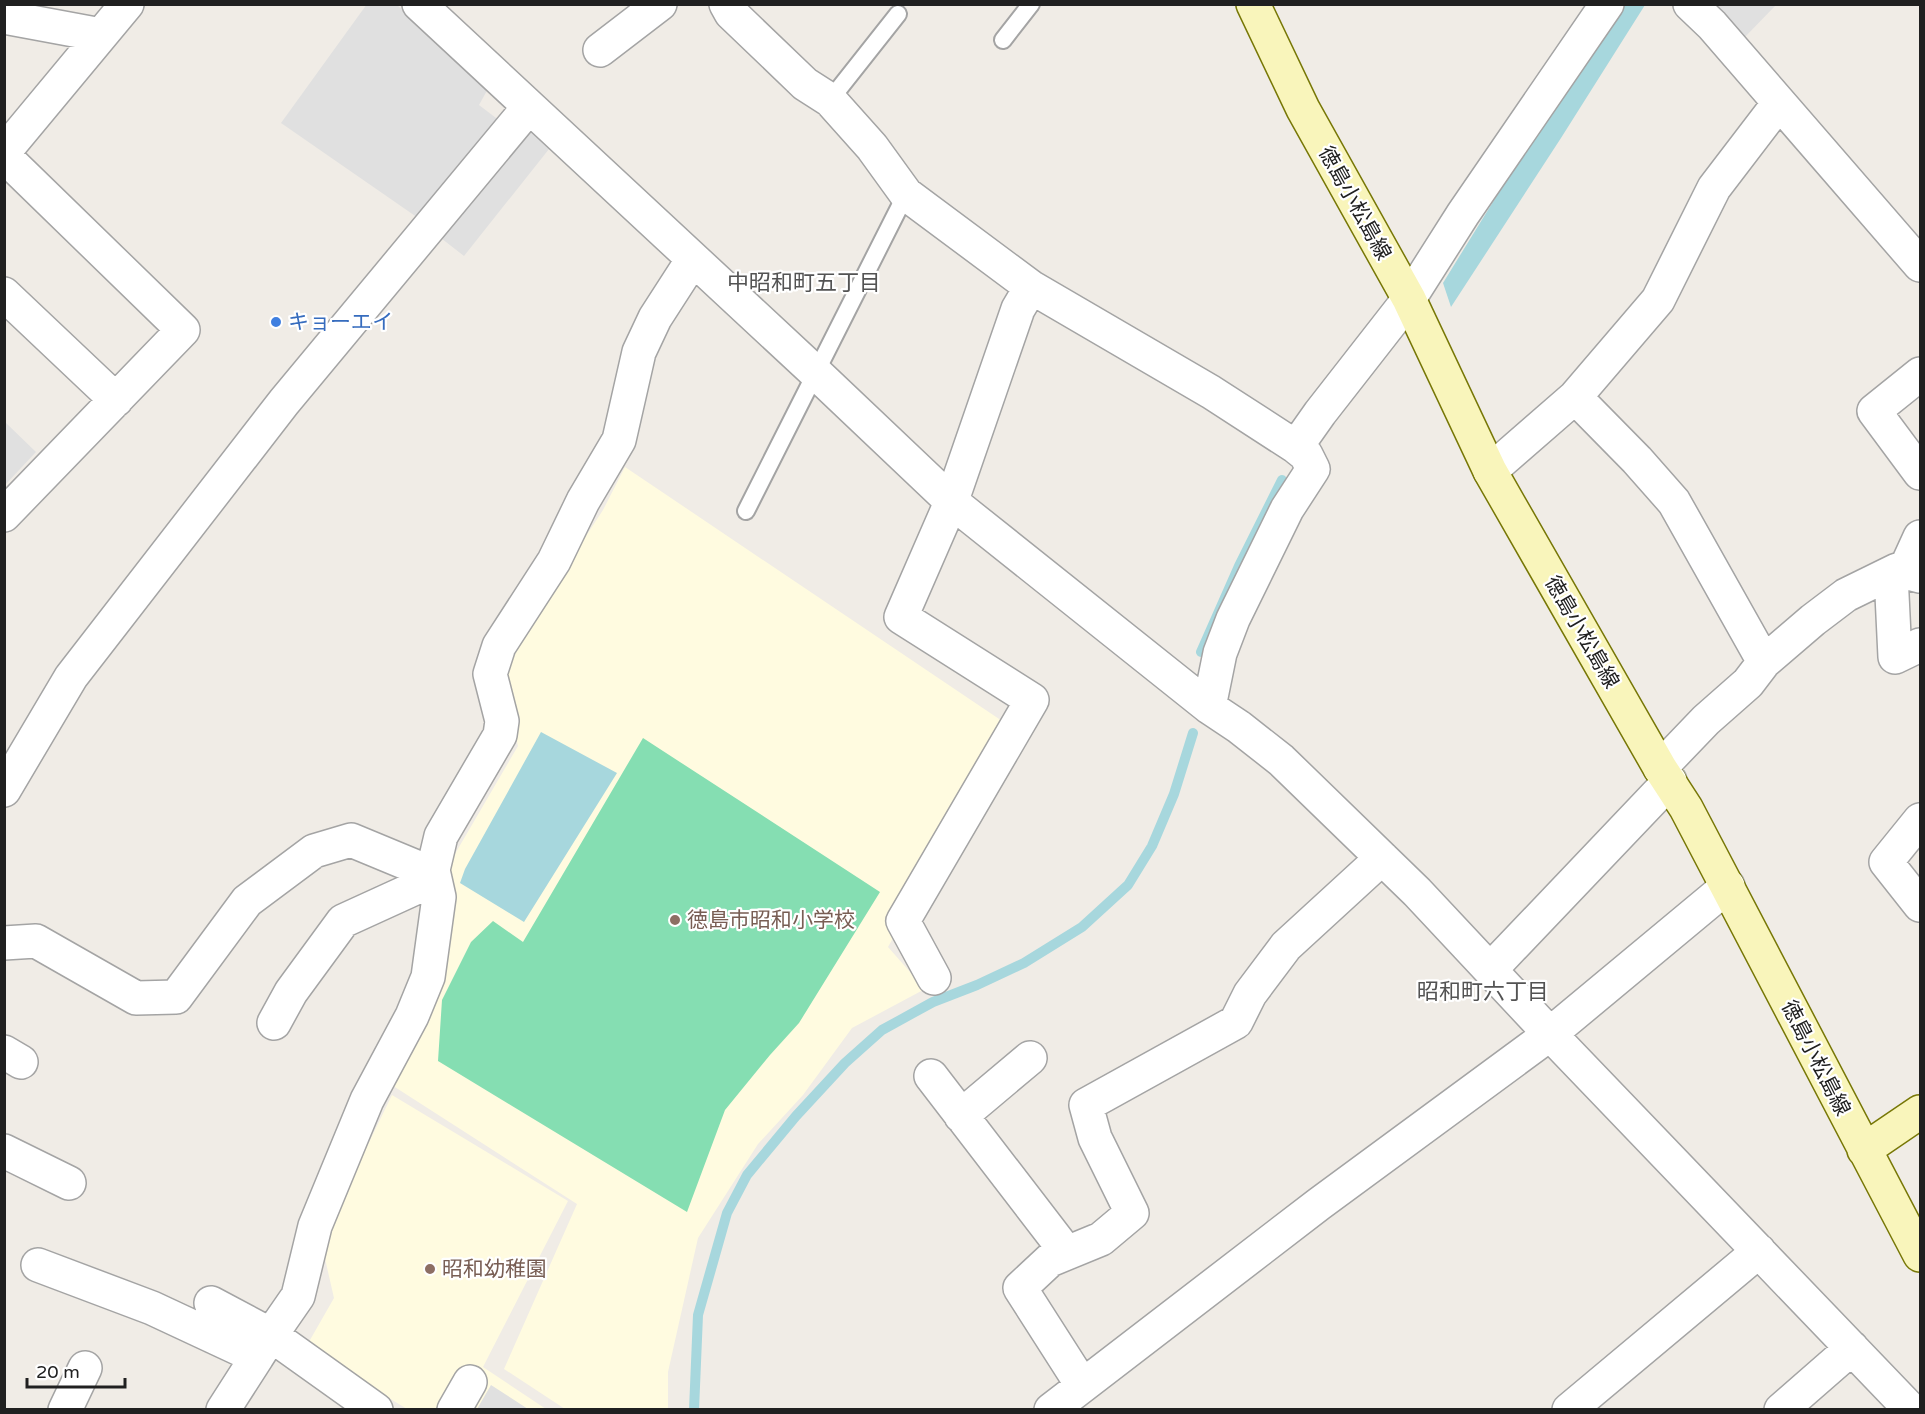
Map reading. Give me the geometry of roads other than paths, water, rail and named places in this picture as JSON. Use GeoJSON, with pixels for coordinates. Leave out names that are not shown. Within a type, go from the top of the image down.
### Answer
{"type":"FeatureCollection","features":[{"type":"Feature","properties":{"kind":"main road","name":"徳島小松島線"},"geometry":{"type":"LineString","coordinates":[[1252,4],[1303,109],[1409,299],[1490,471],[1728,886],[1920,1256]]}},
{"type":"Feature","properties":{"kind":"main road"},"geometry":{"type":"LineString","coordinates":[[1864,1150],[1920,1112]]}},
{"type":"Feature","properties":{"kind":"street"},"geometry":{"type":"LineString","coordinates":[[4,514],[183,330],[4,154],[127,4]]}},
{"type":"Feature","properties":{"kind":"street"},"geometry":{"type":"LineString","coordinates":[[419,4],[952,500],[1209,707],[1239,726],[1281,760],[1417,892],[1911,1410]]}},
{"type":"Feature","properties":{"kind":"street"},"geometry":{"type":"LineString","coordinates":[[600,51],[660,4]]}},
{"type":"Feature","properties":{"kind":"street"},"geometry":{"type":"LineString","coordinates":[[726,4],[731,13],[805,84],[830,100],[872,147],[906,194],[1031,287],[1211,392],[1306,455],[1313,469],[1287,509],[1233,619],[1220,653],[1209,707]]}},
{"type":"Feature","properties":{"kind":"street"},"geometry":{"type":"LineString","coordinates":[[1296,447],[1320,412],[1409,299],[1463,214],[1607,4]]}},
{"type":"Feature","properties":{"kind":"street"},"geometry":{"type":"LineString","coordinates":[[1690,4],[1712,25],[1920,265]]}},
{"type":"Feature","properties":{"kind":"street"},"geometry":{"type":"LineString","coordinates":[[4,17],[101,35]]}},
{"type":"Feature","properties":{"kind":"street"},"geometry":{"type":"LineString","coordinates":[[1490,471],[1575,397],[1658,300],[1714,188],[1779,103]]}},
{"type":"Feature","properties":{"kind":"street"},"geometry":{"type":"LineString","coordinates":[[4,790],[71,676],[285,402],[529,107]]}},
{"type":"Feature","properties":{"kind":"street"},"geometry":{"type":"LineString","coordinates":[[223,1410],[298,1296],[315,1226],[368,1100],[412,1016],[428,977],[439,897],[434,874],[441,836],[500,735],[502,721],[490,674],[499,646],[554,561],[583,501],[619,440],[639,352],[655,318],[693,259]]}},
{"type":"Feature","properties":{"kind":"street"},"geometry":{"type":"LineString","coordinates":[[934,978],[903,921],[1032,700],[902,617],[952,500],[1018,309],[1031,287]]}},
{"type":"Feature","properties":{"kind":"street"},"geometry":{"type":"LineString","coordinates":[[4,294],[116,400]]}},
{"type":"Feature","properties":{"kind":"street"},"geometry":{"type":"LineString","coordinates":[[1920,374],[1874,411],[1920,473]]}},
{"type":"Feature","properties":{"kind":"street"},"geometry":{"type":"LineString","coordinates":[[1575,397],[1638,459],[1674,502],[1764,662]]}},
{"type":"Feature","properties":{"kind":"street"},"geometry":{"type":"LineString","coordinates":[[1920,537],[1905,574],[1895,657],[1920,645]]}},
{"type":"Feature","properties":{"kind":"street"},"geometry":{"type":"LineString","coordinates":[[1490,970],[1665,774],[1706,720],[1748,682],[1764,662],[1846,595],[1905,574]]}},
{"type":"Feature","properties":{"kind":"street"},"geometry":{"type":"LineString","coordinates":[[1920,820],[1886,862],[1920,906]]}},
{"type":"Feature","properties":{"kind":"street"},"geometry":{"type":"LineString","coordinates":[[4,943],[36,941],[136,998],[176,997],[247,901],[314,851],[351,840],[434,874]]}},
{"type":"Feature","properties":{"kind":"street"},"geometry":{"type":"LineString","coordinates":[[1082,1385],[1020,1288],[1050,1260],[1101,1239],[1132,1213],[1095,1137],[1086,1105],[1236,1022],[1250,994],[1286,946],[1382,858]]}},
{"type":"Feature","properties":{"kind":"street"},"geometry":{"type":"LineString","coordinates":[[274,1023],[291,992],[343,921],[434,874]]}},
{"type":"Feature","properties":{"kind":"street"},"geometry":{"type":"LineString","coordinates":[[1051,1410],[1319,1204],[1550,1034],[1728,886]]}},
{"type":"Feature","properties":{"kind":"street"},"geometry":{"type":"LineString","coordinates":[[962,1116],[1030,1058]]}},
{"type":"Feature","properties":{"kind":"street"},"geometry":{"type":"LineString","coordinates":[[931,1076],[1066,1253]]}},
{"type":"Feature","properties":{"kind":"street"},"geometry":{"type":"LineString","coordinates":[[4,1151],[69,1183]]}},
{"type":"Feature","properties":{"kind":"street"},"geometry":{"type":"LineString","coordinates":[[1569,1410],[1759,1251]]}},
{"type":"Feature","properties":{"kind":"street"},"geometry":{"type":"LineString","coordinates":[[38,1265],[152,1308],[264,1346]]}},
{"type":"Feature","properties":{"kind":"street"},"geometry":{"type":"LineString","coordinates":[[211,1303],[264,1346],[376,1410]]}},
{"type":"Feature","properties":{"kind":"street"},"geometry":{"type":"LineString","coordinates":[[1781,1410],[1852,1348]]}},
{"type":"Feature","properties":{"kind":"street"},"geometry":{"type":"LineString","coordinates":[[65,1410],[85,1368]]}},
{"type":"Feature","properties":{"kind":"lane"},"geometry":{"type":"LineString","coordinates":[[1003,40],[1031,4]]}},
{"type":"Feature","properties":{"kind":"lane"},"geometry":{"type":"LineString","coordinates":[[830,100],[898,14]]}},
{"type":"Feature","properties":{"kind":"lane"},"geometry":{"type":"LineString","coordinates":[[746,511],[906,194]]}},
{"type":"Feature","properties":{"kind":"water"},"geometry":{"type":"Polygon","coordinates":[[[1621,5],[1645,5],[1451,307],[1443,283],[1576,67],[1621,5]]]}},
{"type":"Feature","properties":{"kind":"water"},"geometry":{"type":"Polygon","coordinates":[[[541,732],[617,773],[524,922],[460,883],[465,869],[541,732]]]}},
{"type":"Feature","properties":{"kind":"waterway"},"geometry":{"type":"LineString","coordinates":[[1201,652],[1239,566],[1282,480]]}},
{"type":"Feature","properties":{"kind":"waterway"},"geometry":{"type":"LineString","coordinates":[[694,1410],[698,1315],[727,1213],[747,1175],[796,1116],[845,1063],[882,1030],[933,1002],[1024,963],[1082,927],[1128,885],[1152,846],[1174,794],[1193,733]]}},
{"type":"Feature","properties":{"kind":"place","name":"キョーエイ"},"geometry":{"type":"Point","coordinates":[276,322]}},
{"type":"Feature","properties":{"kind":"place","name":"徳島市昭和小学校"},"geometry":{"type":"Point","coordinates":[675,920]}},
{"type":"Feature","properties":{"kind":"place","name":"昭和幼稚園"},"geometry":{"type":"Point","coordinates":[430,1269]}},
{"type":"Feature","properties":{"kind":"district","name":"中昭和町五丁目"},"geometry":{"type":"Point","coordinates":[804,282]}},
{"type":"Feature","properties":{"kind":"district","name":"昭和町六丁目"},"geometry":{"type":"Point","coordinates":[1483,991]}}]}
